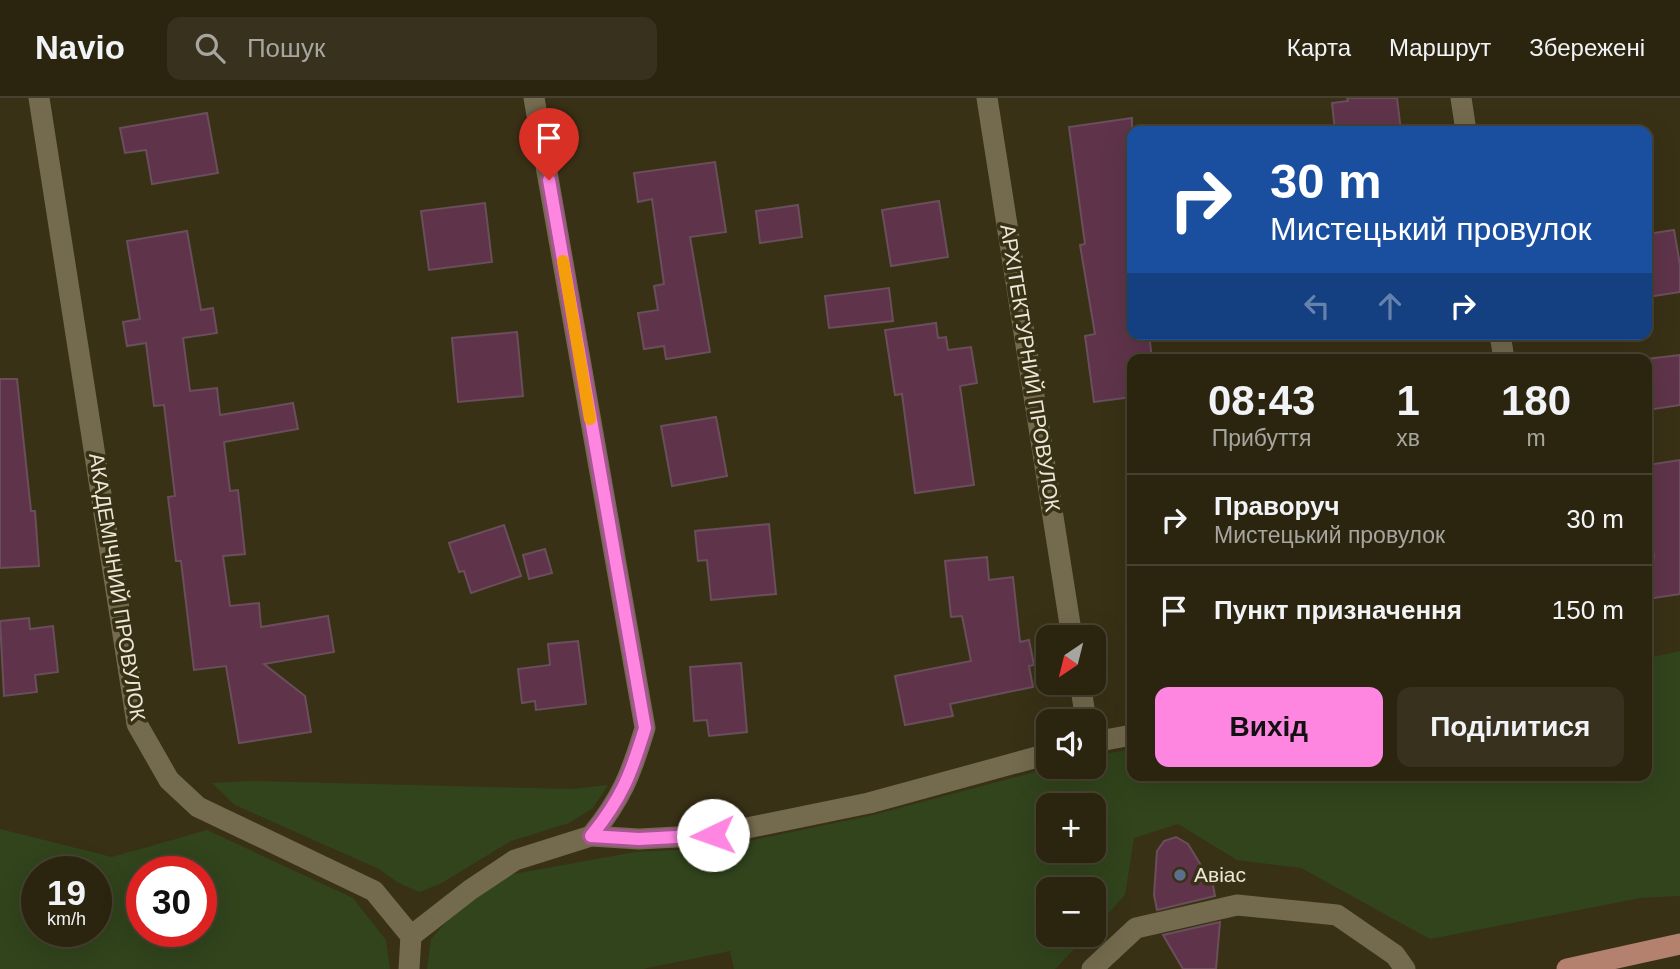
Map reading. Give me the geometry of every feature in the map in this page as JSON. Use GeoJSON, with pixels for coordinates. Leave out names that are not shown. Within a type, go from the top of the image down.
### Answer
{"type":"FeatureCollection","features":[{"type":"Feature","properties":{"kind":"main road"},"geometry":{"type":"LineString","coordinates":[[1567,969],[1680,944]]}},
{"type":"Feature","properties":{"kind":"street","name":"АКАДЕМІЧНИЙ ПРОВУЛОК"},"geometry":{"type":"LineString","coordinates":[[39,98],[137,724],[169,780],[198,807],[374,891],[411,936]]}},
{"type":"Feature","properties":{"kind":"street"},"geometry":{"type":"LineString","coordinates":[[534,98],[645,728],[634,766],[616,806],[591,836]]}},
{"type":"Feature","properties":{"kind":"street","name":"АРХІТЕКТУРНИЙ ПРОВУЛОК"},"geometry":{"type":"LineString","coordinates":[[987,98],[1071,625]]}},
{"type":"Feature","properties":{"kind":"street"},"geometry":{"type":"LineString","coordinates":[[1461,98],[1465,126]]}},
{"type":"Feature","properties":{"kind":"street"},"geometry":{"type":"LineString","coordinates":[[1106,740],[1127,736]]}},
{"type":"Feature","properties":{"kind":"street"},"geometry":{"type":"LineString","coordinates":[[409,969],[411,936],[470,890],[515,860],[591,836],[639,839],[713,835],[869,803],[1036,757]]}},
{"type":"Feature","properties":{"kind":"street"},"geometry":{"type":"LineString","coordinates":[[1092,969],[1136,928],[1237,905],[1337,915],[1395,955],[1405,969]]}},
{"type":"Feature","properties":{"kind":"green space"},"geometry":{"type":"Polygon","coordinates":[[[1680,651],[1680,896],[1640,898],[1430,939],[1301,868],[1237,860],[1178,824],[1134,838],[1125,895],[1106,916],[1106,877],[1036,877],[1036,947],[1076,947],[1055,969],[734,969],[730,951],[643,969],[427,969],[431,939],[460,906],[508,875],[635,852],[715,848],[873,815],[1036,772],[1036,779],[1106,779],[1106,754],[1127,750],[1127,781],[1652,781],[1652,657],[1680,651]]]}},
{"type":"Feature","properties":{"kind":"green space"},"geometry":{"type":"Polygon","coordinates":[[[249,781],[573,789],[608,785],[593,808],[569,823],[511,841],[440,884],[419,892],[397,882],[379,869],[235,805],[212,783],[249,781]]]}},
{"type":"Feature","properties":{"kind":"green space"},"geometry":{"type":"Polygon","coordinates":[[[0,829],[108,856],[21,856],[21,947],[112,947],[112,857],[207,830],[353,898],[386,940],[390,969],[0,969],[0,829]]]}},
{"type":"Feature","properties":{"kind":"building"},"geometry":{"type":"Polygon","coordinates":[[[1347,98],[1397,98],[1400,126],[1334,126],[1332,103],[1348,101],[1347,98]]]}},
{"type":"Feature","properties":{"kind":"building"},"geometry":{"type":"Polygon","coordinates":[[[207,113],[218,173],[152,184],[146,150],[125,153],[120,128],[207,113]]]}},
{"type":"Feature","properties":{"kind":"building"},"geometry":{"type":"Polygon","coordinates":[[[1132,118],[1132,126],[1127,126],[1127,340],[1150,340],[1151,354],[1127,354],[1127,398],[1094,402],[1085,336],[1095,334],[1080,245],[1085,244],[1069,127],[1132,118]]]}},
{"type":"Feature","properties":{"kind":"building"},"geometry":{"type":"Polygon","coordinates":[[[715,162],[726,232],[690,237],[710,352],[666,359],[664,346],[644,349],[638,313],[658,310],[654,286],[664,284],[652,199],[638,202],[634,173],[715,162]]]}},
{"type":"Feature","properties":{"kind":"building"},"geometry":{"type":"Polygon","coordinates":[[[939,201],[948,257],[891,266],[882,210],[939,201]]]}},
{"type":"Feature","properties":{"kind":"building"},"geometry":{"type":"Polygon","coordinates":[[[485,203],[492,262],[429,270],[421,211],[485,203]]]}},
{"type":"Feature","properties":{"kind":"building"},"geometry":{"type":"Polygon","coordinates":[[[798,205],[802,237],[760,243],[756,211],[798,205]]]}},
{"type":"Feature","properties":{"kind":"building"},"geometry":{"type":"Polygon","coordinates":[[[1674,230],[1680,265],[1680,292],[1652,296],[1652,233],[1674,230]]]}},
{"type":"Feature","properties":{"kind":"building"},"geometry":{"type":"Polygon","coordinates":[[[187,231],[201,310],[213,308],[217,333],[183,338],[190,391],[217,388],[220,415],[293,403],[298,429],[224,442],[230,491],[238,490],[245,554],[223,556],[230,606],[259,603],[261,627],[328,616],[334,652],[264,664],[305,696],[311,732],[239,743],[226,666],[194,670],[181,561],[176,561],[168,497],[175,496],[164,405],[154,406],[146,343],[127,346],[123,322],[140,319],[127,241],[187,231]]]}},
{"type":"Feature","properties":{"kind":"building"},"geometry":{"type":"Polygon","coordinates":[[[889,288],[893,321],[829,328],[825,296],[889,288]]]}},
{"type":"Feature","properties":{"kind":"building"},"geometry":{"type":"Polygon","coordinates":[[[936,323],[938,338],[946,337],[948,350],[971,347],[977,383],[960,386],[974,485],[915,493],[902,394],[895,395],[885,330],[936,323]]]}},
{"type":"Feature","properties":{"kind":"building"},"geometry":{"type":"Polygon","coordinates":[[[517,332],[523,396],[458,402],[452,338],[517,332]]]}},
{"type":"Feature","properties":{"kind":"building"},"geometry":{"type":"Polygon","coordinates":[[[1680,355],[1680,405],[1652,409],[1652,358],[1680,355]]]}},
{"type":"Feature","properties":{"kind":"building"},"geometry":{"type":"Polygon","coordinates":[[[0,379],[17,379],[31,511],[35,511],[39,566],[0,568],[0,379]]]}},
{"type":"Feature","properties":{"kind":"building"},"geometry":{"type":"Polygon","coordinates":[[[716,417],[727,476],[672,486],[661,426],[716,417]]]}},
{"type":"Feature","properties":{"kind":"building"},"geometry":{"type":"Polygon","coordinates":[[[1680,460],[1680,594],[1652,598],[1654,558],[1652,464],[1680,460]]]}},
{"type":"Feature","properties":{"kind":"building"},"geometry":{"type":"Polygon","coordinates":[[[769,524],[776,594],[711,600],[707,560],[698,561],[695,531],[769,524]]]}},
{"type":"Feature","properties":{"kind":"building"},"geometry":{"type":"Polygon","coordinates":[[[504,525],[521,576],[471,593],[464,571],[459,572],[449,543],[504,525]]]}},
{"type":"Feature","properties":{"kind":"building"},"geometry":{"type":"Polygon","coordinates":[[[545,549],[552,573],[529,579],[523,555],[545,549]]]}},
{"type":"Feature","properties":{"kind":"building"},"geometry":{"type":"Polygon","coordinates":[[[987,557],[989,580],[1013,577],[1020,642],[1029,640],[1034,665],[1029,666],[1033,687],[950,704],[953,716],[905,725],[895,676],[971,661],[962,616],[951,617],[945,561],[987,557]]]}},
{"type":"Feature","properties":{"kind":"building"},"geometry":{"type":"Polygon","coordinates":[[[29,618],[30,629],[53,626],[58,672],[35,675],[37,692],[4,696],[0,621],[29,618]]]}},
{"type":"Feature","properties":{"kind":"building"},"geometry":{"type":"Polygon","coordinates":[[[578,641],[586,704],[536,710],[535,701],[522,703],[518,669],[550,665],[548,644],[578,641]]]}},
{"type":"Feature","properties":{"kind":"building"},"geometry":{"type":"Polygon","coordinates":[[[741,663],[747,732],[709,736],[707,720],[694,721],[690,667],[741,663]]]}},
{"type":"Feature","properties":{"kind":"building"},"geometry":{"type":"Polygon","coordinates":[[[1176,837],[1188,844],[1213,885],[1215,896],[1157,910],[1154,895],[1157,851],[1164,841],[1176,837]]]}},
{"type":"Feature","properties":{"kind":"building"},"geometry":{"type":"Polygon","coordinates":[[[1220,922],[1216,969],[1183,969],[1163,935],[1220,922]]]}},
{"type":"Feature","properties":{"kind":"slow traffic"},"geometry":{"type":"LineString","coordinates":[[563,261],[590,419]]}},
{"type":"Feature","properties":{"kind":"place","name":"Авіас"},"geometry":{"type":"Point","coordinates":[1180,875]}},
{"type":"Feature","properties":{"kind":"route"},"geometry":{"type":"LineString","coordinates":[[549,180],[645,728],[634,766],[616,806],[591,836],[639,839],[713,835]]}}]}
